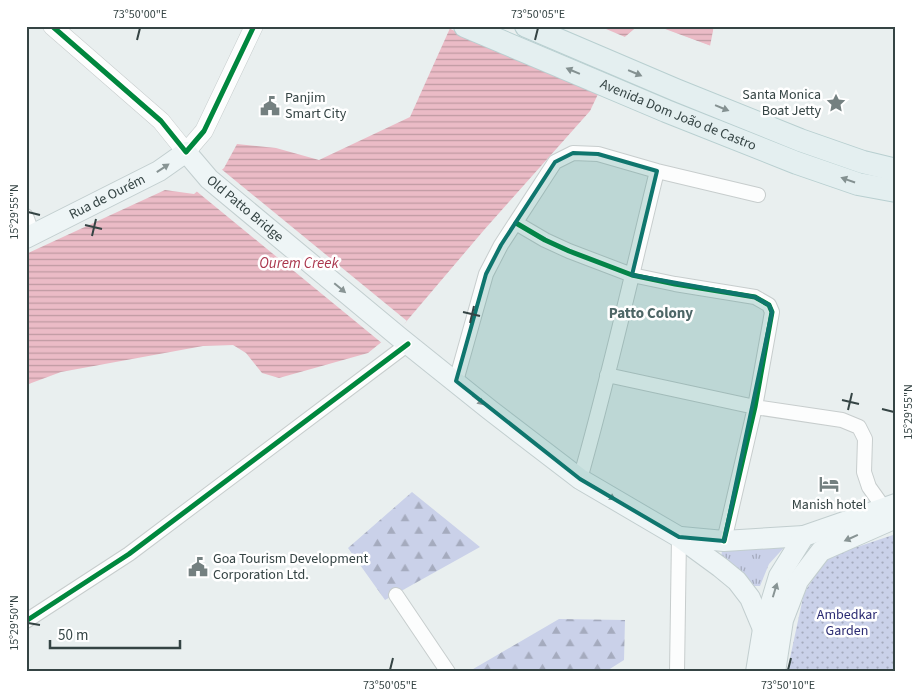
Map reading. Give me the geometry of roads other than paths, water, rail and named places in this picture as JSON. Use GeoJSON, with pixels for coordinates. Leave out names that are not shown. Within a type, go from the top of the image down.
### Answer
{"type":"FeatureCollection","features":[{"type":"Feature","properties":{"kind":"main road","name":"Avenida Dom João de Castro"},"geometry":{"type":"LineString","coordinates":[[465,26],[666,111],[797,163],[858,184],[896,191]]}},
{"type":"Feature","properties":{"kind":"main road","name":"Avenida Dom João de Castro"},"geometry":{"type":"LineString","coordinates":[[526,26],[800,140],[863,162],[896,170]]}},
{"type":"Feature","properties":{"kind":"main road","name":"Old Patto Bridge"},"geometry":{"type":"LineString","coordinates":[[186,152],[209,178],[404,341],[490,410],[580,479],[679,537],[737,581],[750,598],[763,629]]}},
{"type":"Feature","properties":{"kind":"main road","name":"Rua de Ourém"},"geometry":{"type":"LineString","coordinates":[[30,236],[159,171],[186,152]]}},
{"type":"Feature","properties":{"kind":"main road"},"geometry":{"type":"LineString","coordinates":[[679,537],[724,541],[804,536],[892,510]]}},
{"type":"Feature","properties":{"kind":"main road"},"geometry":{"type":"LineString","coordinates":[[775,672],[783,620],[798,581],[820,551],[892,510]]}},
{"type":"Feature","properties":{"kind":"main road"},"geometry":{"type":"LineString","coordinates":[[756,672],[763,629],[779,576],[804,536]]}},
{"type":"Feature","properties":{"kind":"street"},"geometry":{"type":"LineString","coordinates":[[52,26],[161,120],[186,152],[204,132],[254,26]]}},
{"type":"Feature","properties":{"kind":"street"},"geometry":{"type":"LineString","coordinates":[[456,381],[486,274],[501,245],[555,162],[573,153],[598,154],[657,171],[758,195]]}},
{"type":"Feature","properties":{"kind":"street"},"geometry":{"type":"LineString","coordinates":[[580,479],[657,171]]}},
{"type":"Feature","properties":{"kind":"street"},"geometry":{"type":"LineString","coordinates":[[26,216],[30,236]]}},
{"type":"Feature","properties":{"kind":"street"},"geometry":{"type":"LineString","coordinates":[[516,222],[545,240],[632,275],[755,297],[769,305],[772,312],[755,408],[724,541]]}},
{"type":"Feature","properties":{"kind":"street"},"geometry":{"type":"LineString","coordinates":[[26,620],[129,554],[404,341]]}},
{"type":"Feature","properties":{"kind":"street"},"geometry":{"type":"LineString","coordinates":[[607,375],[755,408],[842,420],[859,426],[865,439],[864,472],[869,487],[892,510]]}},
{"type":"Feature","properties":{"kind":"street"},"geometry":{"type":"LineString","coordinates":[[677,672],[679,537]]}},
{"type":"Feature","properties":{"kind":"street"},"geometry":{"type":"LineString","coordinates":[[396,595],[448,672]]}},
{"type":"Feature","properties":{"kind":"water","name":"Ourem Creek"},"geometry":{"type":"Polygon","coordinates":[[[451,26],[638,26],[625,37],[590,111],[484,230],[405,323],[368,353],[279,378],[262,373],[246,353],[233,345],[203,346],[61,372],[26,385],[26,254],[165,190],[194,194],[224,168],[237,144],[276,148],[319,160],[410,117],[451,26]]]}},
{"type":"Feature","properties":{"kind":"water"},"geometry":{"type":"Polygon","coordinates":[[[657,26],[714,26],[711,46],[657,26]]]}},
{"type":"Feature","properties":{"kind":"place","name":"Santa Monica Boat Jetty"},"geometry":{"type":"Point","coordinates":[836,103]}},
{"type":"Feature","properties":{"kind":"place","name":"Panjim Smart City"},"geometry":{"type":"Point","coordinates":[270,106]}},
{"type":"Feature","properties":{"kind":"place","name":"Manish hotel"},"geometry":{"type":"Point","coordinates":[829,484]}},
{"type":"Feature","properties":{"kind":"place","name":"Goa Tourism Development Corporation Ltd."},"geometry":{"type":"Point","coordinates":[198,567]}},
{"type":"Feature","properties":{"kind":"district","name":"Patto Colony"},"geometry":{"type":"Point","coordinates":[651,313]}},
{"type":"Feature","properties":{"kind":"park label","name":"Ambedkar Garden"},"geometry":{"type":"Point","coordinates":[847,624]}}]}
